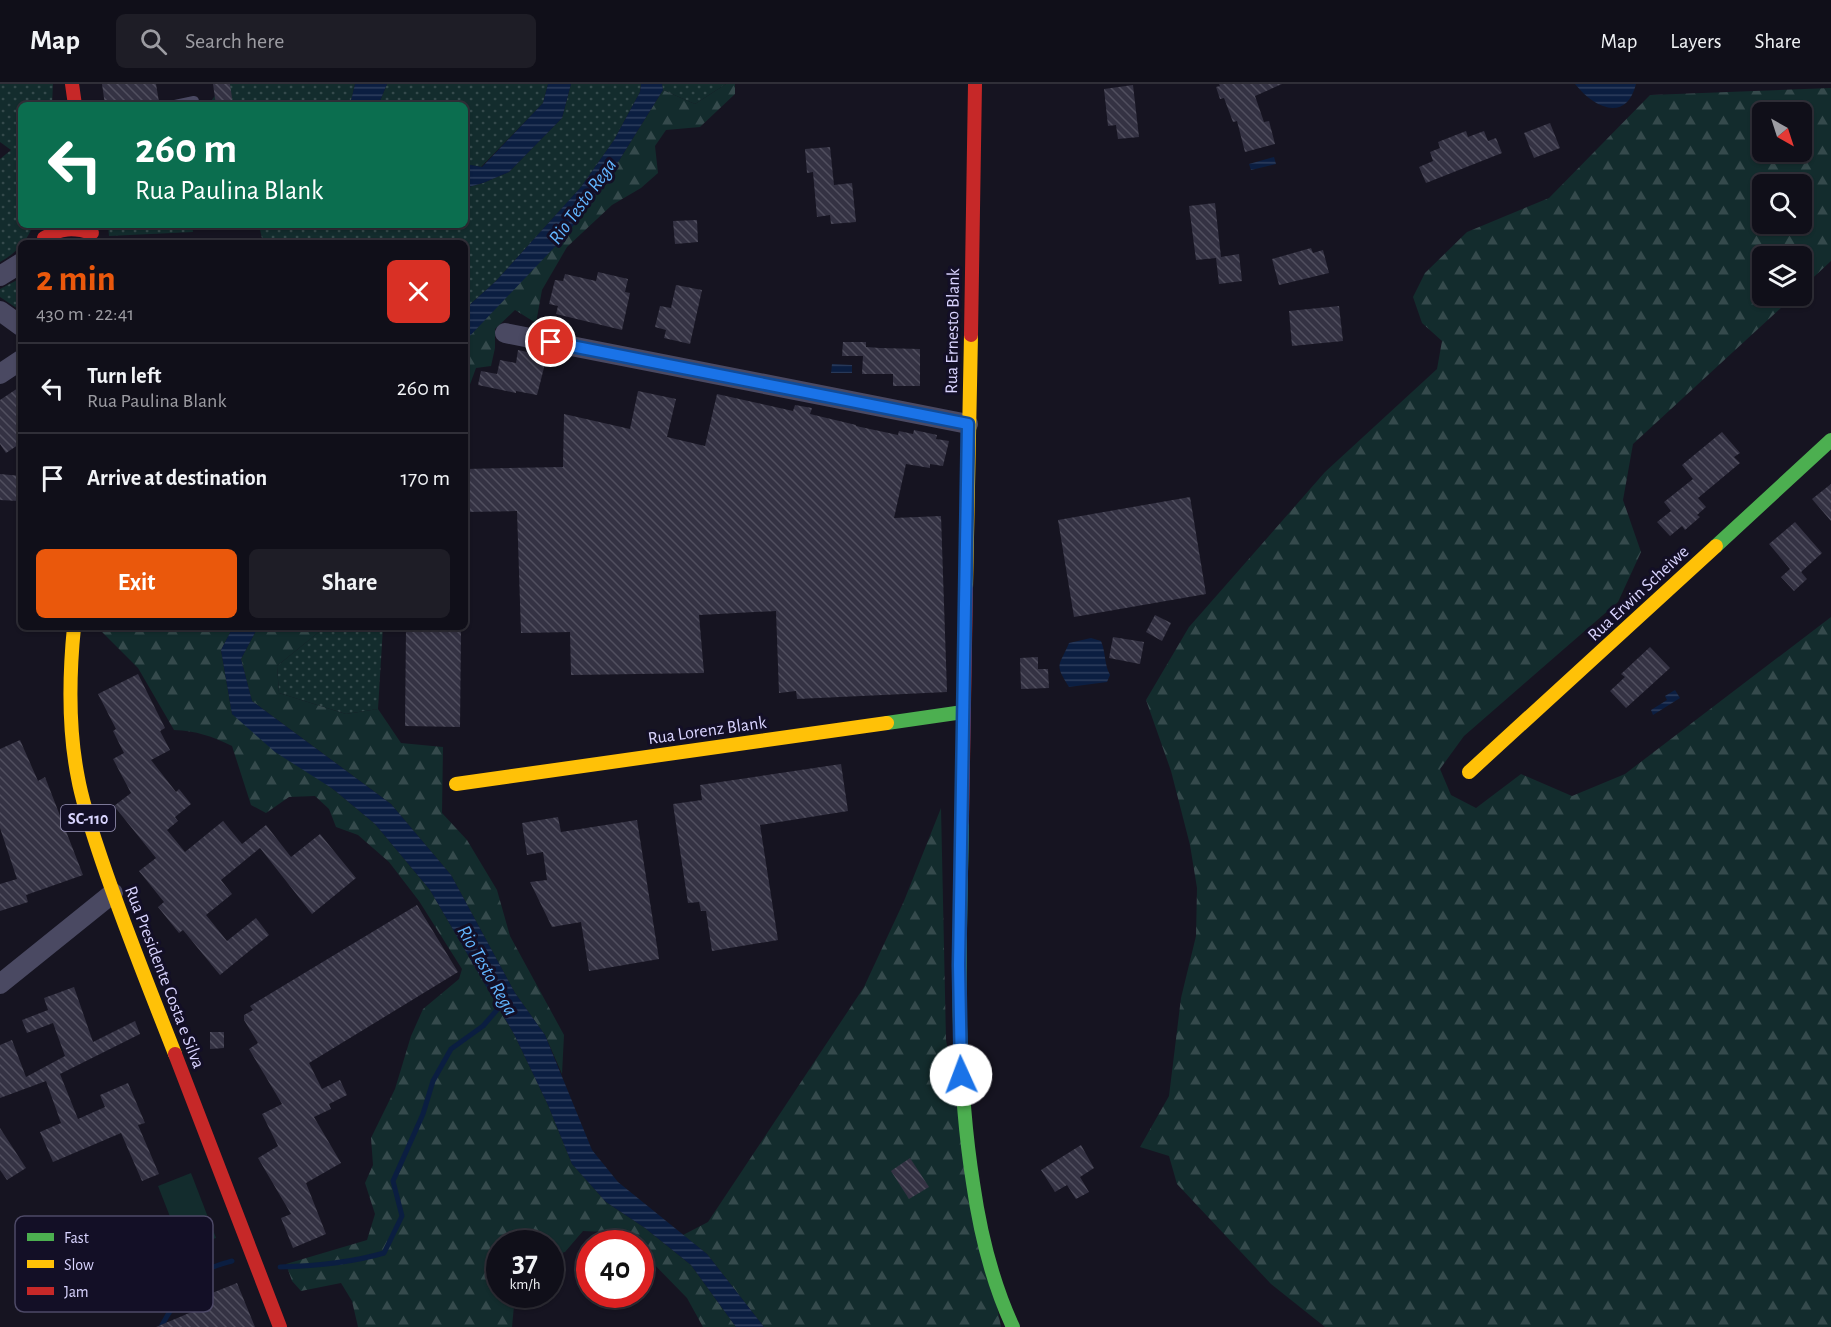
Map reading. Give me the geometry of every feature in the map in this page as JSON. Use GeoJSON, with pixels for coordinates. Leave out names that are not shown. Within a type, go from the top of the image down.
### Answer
{"type":"FeatureCollection","features":[{"type":"Feature","properties":{"kind":"street","name":"Rua Ernesto Blank"},"geometry":{"type":"LineString","coordinates":[[975,84],[959,965],[961,1075],[975,1201],[994,1278],[1013,1327]]}},
{"type":"Feature","properties":{"kind":"street"},"geometry":{"type":"LineString","coordinates":[[43,237],[64,228]]}},
{"type":"Feature","properties":{"kind":"street"},"geometry":{"type":"LineString","coordinates":[[72,228],[93,234]]}},
{"type":"Feature","properties":{"kind":"street"},"geometry":{"type":"LineString","coordinates":[[0,276],[18,265]]}},
{"type":"Feature","properties":{"kind":"street"},"geometry":{"type":"LineString","coordinates":[[0,311],[18,324]]}},
{"type":"Feature","properties":{"kind":"street"},"geometry":{"type":"LineString","coordinates":[[505,333],[968,424]]}},
{"type":"Feature","properties":{"kind":"street"},"geometry":{"type":"LineString","coordinates":[[0,374],[18,362]]}},
{"type":"Feature","properties":{"kind":"street","name":"Rua Erwin Scheiwe"},"geometry":{"type":"LineString","coordinates":[[1469,772],[1831,440]]}},
{"type":"Feature","properties":{"kind":"street","name":"Rua Presidente Costa e Silva"},"geometry":{"type":"LineString","coordinates":[[75,630],[70,704],[73,745],[83,803],[113,893],[280,1327]]}},
{"type":"Feature","properties":{"kind":"street","name":"Rua Lorenz Blank"},"geometry":{"type":"LineString","coordinates":[[456,784],[963,712]]}},
{"type":"Feature","properties":{"kind":"street"},"geometry":{"type":"LineString","coordinates":[[0,984],[113,893]]}},
{"type":"Feature","properties":{"kind":"lane"},"geometry":{"type":"LineString","coordinates":[[189,102],[194,101]]}},
{"type":"Feature","properties":{"kind":"green space"},"geometry":{"type":"Polygon","coordinates":[[[0,84],[53,84],[52,102],[18,102],[18,228],[32,228],[25,240],[18,240],[18,249],[0,262],[0,159],[11,150],[0,142],[0,84]]]}},
{"type":"Feature","properties":{"kind":"green space"},"geometry":{"type":"Polygon","coordinates":[[[224,84],[355,84],[351,102],[210,102],[224,84]]]}},
{"type":"Feature","properties":{"kind":"green space"},"geometry":{"type":"Polygon","coordinates":[[[387,84],[548,84],[543,103],[481,167],[468,165],[468,102],[380,101],[387,84]]]}},
{"type":"Feature","properties":{"kind":"green space"},"geometry":{"type":"Polygon","coordinates":[[[571,84],[641,84],[640,92],[614,140],[581,187],[496,281],[468,306],[468,240],[262,240],[260,228],[468,228],[468,187],[509,172],[562,118],[571,84]]]}},
{"type":"Feature","properties":{"kind":"green space"},"geometry":{"type":"Polygon","coordinates":[[[662,84],[726,84],[695,104],[663,90],[662,84]]]}},
{"type":"Feature","properties":{"kind":"green space"},"geometry":{"type":"Polygon","coordinates":[[[726,84],[735,84],[735,94],[700,127],[666,130],[655,146],[658,173],[641,188],[612,205],[567,247],[542,290],[536,323],[515,310],[495,329],[495,348],[491,366],[476,368],[468,390],[468,338],[610,175],[663,90],[695,104],[726,84]]]}},
{"type":"Feature","properties":{"kind":"green space"},"geometry":{"type":"Polygon","coordinates":[[[1831,88],[1831,261],[1812,279],[1812,246],[1752,246],[1752,306],[1783,306],[1633,444],[1623,500],[1641,552],[1618,602],[1464,736],[1440,769],[1451,795],[1476,808],[1521,774],[1572,796],[1625,774],[1831,617],[1831,1327],[1325,1327],[1271,1284],[1177,1184],[1169,1156],[1140,1147],[1169,1096],[1181,998],[1196,936],[1197,888],[1190,845],[1171,771],[1146,700],[1189,627],[1325,472],[1437,369],[1442,341],[1422,323],[1413,297],[1425,273],[1467,232],[1549,198],[1650,95],[1831,88]]]}},
{"type":"Feature","properties":{"kind":"green space"},"geometry":{"type":"Polygon","coordinates":[[[108,228],[192,228],[193,232],[109,236],[108,228]]]}},
{"type":"Feature","properties":{"kind":"green space"},"geometry":{"type":"Polygon","coordinates":[[[18,280],[18,309],[0,297],[0,289],[18,280]]]}},
{"type":"Feature","properties":{"kind":"green space"},"geometry":{"type":"Polygon","coordinates":[[[100,630],[231,630],[221,650],[232,714],[333,789],[375,824],[430,890],[514,1034],[548,1105],[572,1164],[606,1202],[647,1230],[576,1230],[576,1239],[564,1252],[564,1230],[486,1230],[486,1308],[514,1308],[512,1327],[358,1327],[352,1301],[341,1283],[301,1291],[292,1281],[286,1264],[367,1240],[375,1214],[365,1183],[373,1165],[371,1138],[395,1089],[411,1036],[423,1009],[459,979],[462,969],[419,901],[389,862],[358,835],[336,827],[329,809],[315,796],[289,797],[266,813],[251,805],[232,746],[204,735],[174,730],[138,668],[100,630]]]}},
{"type":"Feature","properties":{"kind":"green space"},"geometry":{"type":"Polygon","coordinates":[[[256,630],[321,630],[277,666],[279,693],[346,714],[378,709],[401,743],[443,747],[442,813],[467,840],[497,890],[510,936],[564,1035],[562,1074],[545,1035],[515,993],[451,875],[391,804],[252,701],[241,659],[256,630]]]}},
{"type":"Feature","properties":{"kind":"green space"},"geometry":{"type":"Polygon","coordinates":[[[321,630],[383,630],[378,709],[346,714],[279,693],[277,666],[321,630]]]}},
{"type":"Feature","properties":{"kind":"green space"},"geometry":{"type":"Polygon","coordinates":[[[941,808],[946,1040],[1001,1327],[764,1327],[707,1254],[683,1235],[708,1222],[864,987],[904,901],[941,808]]]}},
{"type":"Feature","properties":{"kind":"green space"},"geometry":{"type":"Polygon","coordinates":[[[191,1173],[208,1216],[170,1216],[158,1186],[191,1173]]]}},
{"type":"Feature","properties":{"kind":"green space"},"geometry":{"type":"Polygon","coordinates":[[[654,1235],[691,1265],[736,1327],[703,1327],[687,1298],[654,1264],[654,1235]]]}},
{"type":"Feature","properties":{"kind":"water"},"geometry":{"type":"Polygon","coordinates":[[[355,84],[387,84],[380,102],[351,102],[355,84]]]}},
{"type":"Feature","properties":{"kind":"water"},"geometry":{"type":"Polygon","coordinates":[[[548,84],[571,84],[562,118],[509,172],[468,187],[468,165],[482,167],[543,103],[548,84]]]}},
{"type":"Feature","properties":{"kind":"water","name":"Rio Testo Rega"},"geometry":{"type":"Polygon","coordinates":[[[641,84],[662,84],[663,90],[610,175],[568,233],[468,338],[468,306],[496,281],[581,187],[614,140],[640,92],[641,84]]]}},
{"type":"Feature","properties":{"kind":"water"},"geometry":{"type":"Polygon","coordinates":[[[1575,84],[1636,84],[1625,104],[1609,108],[1591,100],[1575,84]]]}},
{"type":"Feature","properties":{"kind":"water"},"geometry":{"type":"Polygon","coordinates":[[[1274,157],[1276,164],[1251,170],[1249,164],[1274,157]]]}},
{"type":"Feature","properties":{"kind":"water"},"geometry":{"type":"Polygon","coordinates":[[[832,364],[852,365],[852,373],[831,373],[832,364]]]}},
{"type":"Feature","properties":{"kind":"water","name":"Rio Testo Rega"},"geometry":{"type":"Polygon","coordinates":[[[231,630],[256,630],[241,659],[252,701],[391,804],[451,875],[515,993],[545,1035],[592,1150],[618,1182],[707,1254],[764,1327],[736,1327],[691,1265],[654,1235],[654,1230],[647,1230],[606,1202],[572,1164],[548,1105],[514,1034],[430,890],[375,824],[333,789],[275,752],[232,714],[221,650],[231,630]]]}},
{"type":"Feature","properties":{"kind":"water"},"geometry":{"type":"Polygon","coordinates":[[[1091,638],[1101,641],[1110,675],[1107,682],[1069,687],[1061,673],[1060,665],[1069,643],[1091,638]]]}},
{"type":"Feature","properties":{"kind":"water"},"geometry":{"type":"Polygon","coordinates":[[[1675,690],[1680,698],[1653,715],[1651,710],[1667,700],[1665,696],[1675,690]]]}},
{"type":"Feature","properties":{"kind":"building"},"geometry":{"type":"Polygon","coordinates":[[[102,84],[156,84],[159,102],[105,102],[102,84]]]}},
{"type":"Feature","properties":{"kind":"building"},"geometry":{"type":"Polygon","coordinates":[[[213,84],[230,84],[233,102],[216,102],[213,84]]]}},
{"type":"Feature","properties":{"kind":"building"},"geometry":{"type":"Polygon","coordinates":[[[1219,84],[1282,84],[1255,96],[1264,122],[1269,121],[1275,144],[1245,152],[1237,121],[1233,122],[1224,98],[1220,99],[1216,87],[1220,86],[1219,84]]]}},
{"type":"Feature","properties":{"kind":"building"},"geometry":{"type":"Polygon","coordinates":[[[1133,85],[1139,137],[1118,139],[1116,125],[1108,126],[1104,89],[1133,85]]]}},
{"type":"Feature","properties":{"kind":"building"},"geometry":{"type":"Polygon","coordinates":[[[1550,123],[1560,148],[1534,158],[1524,133],[1550,123]]]}},
{"type":"Feature","properties":{"kind":"building"},"geometry":{"type":"Polygon","coordinates":[[[1466,131],[1468,137],[1484,131],[1488,141],[1496,138],[1502,153],[1426,183],[1419,167],[1433,161],[1430,152],[1440,148],[1438,142],[1466,131]]]}},
{"type":"Feature","properties":{"kind":"building"},"geometry":{"type":"Polygon","coordinates":[[[830,147],[834,185],[852,183],[856,222],[831,224],[830,215],[817,217],[813,172],[807,173],[805,149],[830,147]]]}},
{"type":"Feature","properties":{"kind":"building"},"geometry":{"type":"Polygon","coordinates":[[[1215,203],[1221,257],[1239,254],[1242,281],[1219,284],[1216,258],[1196,260],[1189,206],[1215,203]]]}},
{"type":"Feature","properties":{"kind":"building"},"geometry":{"type":"Polygon","coordinates":[[[697,220],[698,242],[675,244],[673,221],[697,220]]]}},
{"type":"Feature","properties":{"kind":"building"},"geometry":{"type":"Polygon","coordinates":[[[1311,248],[1313,253],[1323,250],[1329,273],[1279,285],[1272,259],[1311,248]]]}},
{"type":"Feature","properties":{"kind":"building"},"geometry":{"type":"Polygon","coordinates":[[[598,272],[628,279],[625,292],[630,293],[622,330],[556,314],[558,306],[549,304],[555,280],[563,281],[565,274],[596,281],[598,272]]]}},
{"type":"Feature","properties":{"kind":"building"},"geometry":{"type":"Polygon","coordinates":[[[676,285],[702,290],[690,344],[664,338],[666,330],[655,327],[660,306],[671,308],[676,285]]]}},
{"type":"Feature","properties":{"kind":"building"},"geometry":{"type":"Polygon","coordinates":[[[1339,306],[1343,341],[1292,346],[1289,311],[1339,306]]]}},
{"type":"Feature","properties":{"kind":"building"},"geometry":{"type":"Polygon","coordinates":[[[843,342],[866,342],[866,347],[920,349],[920,386],[893,386],[893,374],[862,374],[863,356],[842,356],[843,342]]]}},
{"type":"Feature","properties":{"kind":"building"},"geometry":{"type":"Polygon","coordinates":[[[518,350],[547,356],[537,395],[478,385],[481,371],[497,374],[500,360],[516,363],[518,350]]]}},
{"type":"Feature","properties":{"kind":"building"},"geometry":{"type":"Polygon","coordinates":[[[18,388],[18,445],[6,453],[0,444],[0,400],[18,388]]]}},
{"type":"Feature","properties":{"kind":"building"},"geometry":{"type":"Polygon","coordinates":[[[638,391],[676,399],[667,437],[705,446],[717,394],[793,411],[795,405],[812,408],[810,414],[856,426],[898,435],[899,431],[913,434],[914,430],[937,435],[936,439],[949,441],[943,466],[930,464],[930,468],[906,464],[894,518],[941,516],[947,692],[797,699],[796,691],[779,693],[776,611],[699,615],[704,673],[571,675],[570,632],[521,633],[517,511],[468,512],[468,469],[563,467],[564,414],[630,429],[638,391]]]}},
{"type":"Feature","properties":{"kind":"building"},"geometry":{"type":"Polygon","coordinates":[[[1722,432],[1740,453],[1734,457],[1740,463],[1698,498],[1706,507],[1697,515],[1700,517],[1685,530],[1682,526],[1670,536],[1657,522],[1671,511],[1664,502],[1693,479],[1682,465],[1722,432]]]}},
{"type":"Feature","properties":{"kind":"building"},"geometry":{"type":"Polygon","coordinates":[[[0,474],[18,476],[18,501],[0,500],[0,474]]]}},
{"type":"Feature","properties":{"kind":"building"},"geometry":{"type":"Polygon","coordinates":[[[1831,484],[1831,521],[1812,499],[1831,484]]]}},
{"type":"Feature","properties":{"kind":"building"},"geometry":{"type":"Polygon","coordinates":[[[1190,497],[1206,594],[1074,617],[1058,520],[1190,497]]]}},
{"type":"Feature","properties":{"kind":"building"},"geometry":{"type":"Polygon","coordinates":[[[1795,522],[1822,553],[1801,572],[1807,579],[1794,591],[1781,577],[1790,569],[1769,544],[1795,522]]]}},
{"type":"Feature","properties":{"kind":"building"},"geometry":{"type":"Polygon","coordinates":[[[1155,615],[1171,623],[1162,641],[1146,632],[1155,615]]]}},
{"type":"Feature","properties":{"kind":"building"},"geometry":{"type":"Polygon","coordinates":[[[406,630],[461,630],[460,727],[405,726],[406,630]]]}},
{"type":"Feature","properties":{"kind":"building"},"geometry":{"type":"Polygon","coordinates":[[[1113,637],[1144,642],[1140,664],[1109,658],[1113,637]]]}},
{"type":"Feature","properties":{"kind":"building"},"geometry":{"type":"Polygon","coordinates":[[[1650,647],[1670,668],[1626,708],[1610,691],[1625,677],[1621,674],[1650,647]]]}},
{"type":"Feature","properties":{"kind":"building"},"geometry":{"type":"Polygon","coordinates":[[[1038,657],[1038,669],[1048,669],[1049,688],[1021,689],[1020,658],[1038,657]]]}},
{"type":"Feature","properties":{"kind":"building"},"geometry":{"type":"Polygon","coordinates":[[[138,674],[165,728],[160,731],[170,750],[151,760],[176,792],[179,789],[191,804],[175,817],[178,821],[167,830],[185,852],[223,821],[242,844],[266,825],[291,857],[320,834],[356,878],[312,914],[260,848],[221,880],[232,894],[206,915],[227,941],[256,918],[269,935],[220,975],[183,930],[179,933],[158,907],[164,902],[139,871],[156,858],[114,806],[131,793],[113,759],[124,753],[113,731],[116,729],[98,694],[138,674]]]}},
{"type":"Feature","properties":{"kind":"building"},"geometry":{"type":"Polygon","coordinates":[[[20,740],[38,781],[45,777],[83,875],[26,895],[28,902],[0,911],[0,884],[17,879],[0,828],[0,749],[20,740]]]}},
{"type":"Feature","properties":{"kind":"building"},"geometry":{"type":"Polygon","coordinates":[[[841,764],[848,811],[760,825],[778,940],[712,951],[706,911],[701,911],[699,902],[688,903],[673,804],[702,800],[700,785],[841,764]]]}},
{"type":"Feature","properties":{"kind":"building"},"geometry":{"type":"Polygon","coordinates":[[[558,817],[561,832],[637,820],[659,959],[589,971],[581,922],[552,927],[530,882],[547,880],[543,852],[527,855],[522,823],[558,817]]]}},
{"type":"Feature","properties":{"kind":"building"},"geometry":{"type":"Polygon","coordinates":[[[417,905],[458,972],[309,1063],[322,1089],[340,1080],[347,1095],[329,1104],[331,1109],[314,1117],[341,1163],[306,1183],[326,1234],[293,1248],[281,1218],[291,1214],[258,1158],[278,1146],[262,1114],[282,1104],[249,1049],[258,1043],[244,1020],[244,1015],[253,1010],[250,1006],[417,905]]]}},
{"type":"Feature","properties":{"kind":"building"},"geometry":{"type":"Polygon","coordinates":[[[74,987],[93,1042],[135,1021],[140,1034],[60,1074],[78,1119],[105,1107],[100,1095],[128,1083],[145,1123],[138,1125],[159,1174],[142,1181],[121,1133],[53,1162],[40,1132],[61,1123],[46,1081],[0,1098],[0,1045],[12,1040],[26,1077],[65,1056],[53,1023],[27,1033],[22,1020],[48,1010],[44,998],[74,987]]]}},
{"type":"Feature","properties":{"kind":"building"},"geometry":{"type":"Polygon","coordinates":[[[210,1032],[224,1032],[224,1048],[210,1049],[210,1032]]]}},
{"type":"Feature","properties":{"kind":"building"},"geometry":{"type":"Polygon","coordinates":[[[0,1128],[26,1168],[7,1180],[0,1170],[0,1128]]]}},
{"type":"Feature","properties":{"kind":"building"},"geometry":{"type":"Polygon","coordinates":[[[1081,1145],[1094,1168],[1080,1177],[1089,1192],[1076,1199],[1067,1185],[1055,1192],[1041,1170],[1081,1145]]]}},
{"type":"Feature","properties":{"kind":"building"},"geometry":{"type":"Polygon","coordinates":[[[910,1158],[929,1187],[909,1199],[891,1171],[910,1158]]]}},
{"type":"Feature","properties":{"kind":"building"},"geometry":{"type":"Polygon","coordinates":[[[237,1283],[255,1327],[156,1327],[192,1312],[213,1312],[213,1293],[237,1283]]]}},
{"type":"Feature","properties":{"kind":"waterway","name":"Rio Testo Rega"},"geometry":{"type":"LineString","coordinates":[[280,1267],[333,1263],[384,1253],[402,1216],[393,1181],[423,1114],[433,1081],[451,1049],[483,1026],[503,1003]]}},
{"type":"Feature","properties":{"kind":"waterway"},"geometry":{"type":"LineString","coordinates":[[213,1268],[232,1261]]}},
{"type":"Feature","properties":{"kind":"waterway"},"geometry":{"type":"LineString","coordinates":[[161,1327],[170,1312]]}},
{"type":"Feature","properties":{"kind":"traffic: fast"},"geometry":{"type":"LineString","coordinates":[[1716,546],[1831,440]]}},
{"type":"Feature","properties":{"kind":"traffic: fast"},"geometry":{"type":"LineString","coordinates":[[887,723],[963,712]]}},
{"type":"Feature","properties":{"kind":"traffic: fast"},"geometry":{"type":"LineString","coordinates":[[962,821],[960,1002],[967,1138],[983,1238],[993,1275],[1013,1327]]}},
{"type":"Feature","properties":{"kind":"traffic: slow"},"geometry":{"type":"LineString","coordinates":[[966,588],[971,335]]}},
{"type":"Feature","properties":{"kind":"traffic: slow"},"geometry":{"type":"LineString","coordinates":[[1469,772],[1716,546]]}},
{"type":"Feature","properties":{"kind":"traffic: slow"},"geometry":{"type":"LineString","coordinates":[[74,630],[70,684],[71,721],[80,788],[88,820],[110,885],[175,1054]]}},
{"type":"Feature","properties":{"kind":"traffic: slow"},"geometry":{"type":"LineString","coordinates":[[456,784],[887,723]]}},
{"type":"Feature","properties":{"kind":"traffic: jam"},"geometry":{"type":"LineString","coordinates":[[72,84],[75,102]]}},
{"type":"Feature","properties":{"kind":"traffic: jam"},"geometry":{"type":"LineString","coordinates":[[971,335],[975,84]]}},
{"type":"Feature","properties":{"kind":"traffic: jam"},"geometry":{"type":"LineString","coordinates":[[44,238],[67,230],[92,233]]}},
{"type":"Feature","properties":{"kind":"traffic: jam"},"geometry":{"type":"LineString","coordinates":[[962,821],[966,588]]}},
{"type":"Feature","properties":{"kind":"traffic: jam"},"geometry":{"type":"LineString","coordinates":[[175,1054],[280,1327]]}},
{"type":"Feature","properties":{"kind":"route"},"geometry":{"type":"LineString","coordinates":[[551,342],[968,424],[959,965],[961,1075]]}}]}
